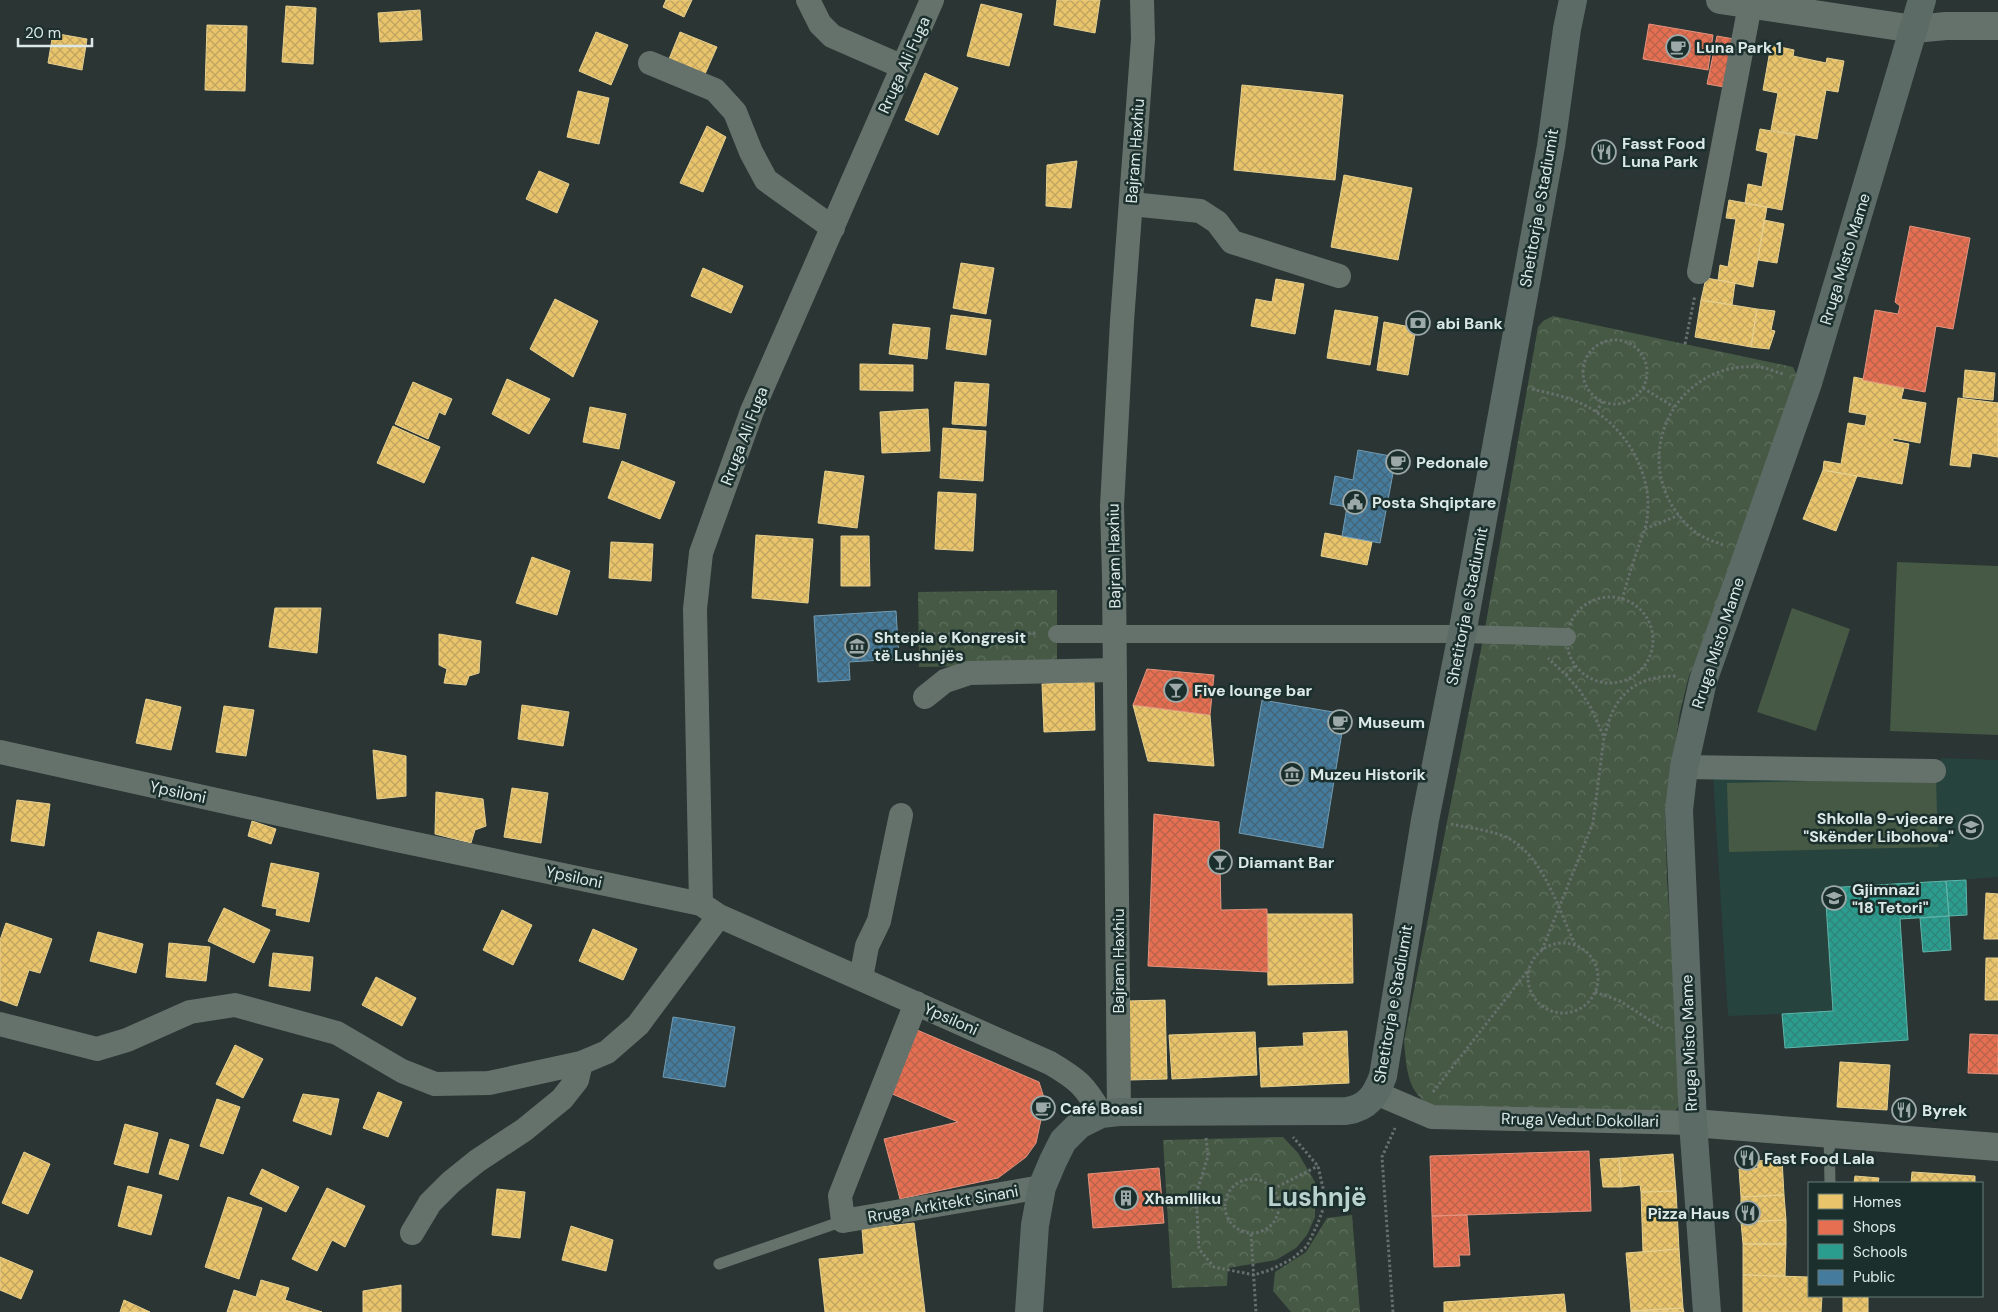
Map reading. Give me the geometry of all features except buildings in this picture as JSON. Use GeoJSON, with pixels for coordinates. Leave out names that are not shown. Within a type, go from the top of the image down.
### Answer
{"type":"FeatureCollection","features":[{"type":"Feature","properties":{"kind":"main road","name":"Shetitorja e Stadiumit"},"geometry":{"type":"LineString","coordinates":[[1376,1093],[1383,1076],[1426,820],[1509,384],[1551,146],[1567,29],[1573,0]]}},
{"type":"Feature","properties":{"kind":"main road","name":"Rruga Misto Mame"},"geometry":{"type":"LineString","coordinates":[[1707,1312],[1693,1123],[1679,810],[1684,767],[1703,681],[1808,384],[1918,14]]}},
{"type":"Feature","properties":{"kind":"main road"},"geometry":{"type":"LineString","coordinates":[[1029,1312],[1035,1225],[1042,1187],[1063,1141],[1079,1125],[1110,1113],[1346,1111],[1357,1109],[1368,1103],[1376,1093]]}},
{"type":"Feature","properties":{"kind":"street"},"geometry":{"type":"LineString","coordinates":[[808,0],[820,24],[832,36],[903,67]]}},
{"type":"Feature","properties":{"kind":"street","name":"Rruga Ali Fuga"},"geometry":{"type":"LineString","coordinates":[[710,910],[695,609],[701,553],[752,411],[932,0]]}},
{"type":"Feature","properties":{"kind":"street","name":"Bajram Haxhiu"},"geometry":{"type":"LineString","coordinates":[[1110,1113],[1115,670],[1112,506],[1143,39],[1142,0]]}},
{"type":"Feature","properties":{"kind":"street"},"geometry":{"type":"LineString","coordinates":[[1720,0],[1750,5],[1918,14]]}},
{"type":"Feature","properties":{"kind":"street"},"geometry":{"type":"LineString","coordinates":[[1828,0],[1918,14],[1946,26],[1998,26]]}},
{"type":"Feature","properties":{"kind":"street"},"geometry":{"type":"LineString","coordinates":[[1700,272],[1750,5]]}},
{"type":"Feature","properties":{"kind":"street"},"geometry":{"type":"LineString","coordinates":[[650,63],[715,90],[735,112],[751,152],[766,180],[832,228]]}},
{"type":"Feature","properties":{"kind":"street"},"geometry":{"type":"LineString","coordinates":[[1131,204],[1200,211],[1217,222],[1232,242],[1339,276]]}},
{"type":"Feature","properties":{"kind":"street"},"geometry":{"type":"LineString","coordinates":[[1057,634],[1462,634],[1567,637]]}},
{"type":"Feature","properties":{"kind":"street"},"geometry":{"type":"LineString","coordinates":[[925,697],[945,681],[969,673],[1115,670]]}},
{"type":"Feature","properties":{"kind":"street","name":"Ypsiloni"},"geometry":{"type":"LineString","coordinates":[[0,752],[710,910],[1050,1062],[1076,1078],[1092,1098],[1110,1113]]}},
{"type":"Feature","properties":{"kind":"street"},"geometry":{"type":"LineString","coordinates":[[1684,767],[1934,771]]}},
{"type":"Feature","properties":{"kind":"street"},"geometry":{"type":"LineString","coordinates":[[861,978],[867,946],[880,921],[901,815]]}},
{"type":"Feature","properties":{"kind":"street"},"geometry":{"type":"LineString","coordinates":[[0,1024],[97,1049],[127,1040],[190,1012],[235,1005],[337,1033],[402,1071],[435,1084],[489,1083],[581,1063],[607,1052],[638,1024],[710,910]]}},
{"type":"Feature","properties":{"kind":"street"},"geometry":{"type":"LineString","coordinates":[[843,1221],[840,1196],[916,1003]]}},
{"type":"Feature","properties":{"kind":"street"},"geometry":{"type":"LineString","coordinates":[[412,1233],[430,1203],[451,1182],[476,1161],[524,1130],[562,1099],[577,1080],[581,1063]]}},
{"type":"Feature","properties":{"kind":"street","name":"Rruga Vedut Dokollari"},"geometry":{"type":"LineString","coordinates":[[1376,1093],[1432,1117],[1693,1123],[1998,1147]]}},
{"type":"Feature","properties":{"kind":"street","name":"Rruga Arkitekt Sinani"},"geometry":{"type":"LineString","coordinates":[[843,1221],[1042,1187]]}},
{"type":"Feature","properties":{"kind":"lane"},"geometry":{"type":"LineString","coordinates":[[1829,1134],[1830,1182]]}},
{"type":"Feature","properties":{"kind":"lane"},"geometry":{"type":"LineString","coordinates":[[719,1264],[843,1221]]}},
{"type":"Feature","properties":{"kind":"path"},"geometry":{"type":"LineString","coordinates":[[1685,344],[1700,272]]}},
{"type":"Feature","properties":{"kind":"path"},"geometry":{"type":"LineString","coordinates":[[1608,340],[1627,342],[1636,347],[1643,355],[1646,364],[1647,374],[1642,388],[1632,400],[1612,404],[1603,402],[1594,396],[1584,379],[1583,369],[1585,360],[1598,344],[1608,340]]}},
{"type":"Feature","properties":{"kind":"path"},"geometry":{"type":"LineString","coordinates":[[1747,555],[1702,536],[1678,515],[1662,484],[1658,462],[1660,440],[1668,418],[1679,400],[1696,384],[1715,373],[1737,367],[1759,367],[1808,384]]}},
{"type":"Feature","properties":{"kind":"path"},"geometry":{"type":"LineString","coordinates":[[1509,384],[1571,399],[1596,412],[1611,423],[1623,437],[1640,467],[1645,484],[1647,520],[1622,600]]}},
{"type":"Feature","properties":{"kind":"path"},"geometry":{"type":"LineString","coordinates":[[1642,388],[1674,408]]}},
{"type":"Feature","properties":{"kind":"path"},"geometry":{"type":"LineString","coordinates":[[1596,412],[1603,402]]}},
{"type":"Feature","properties":{"kind":"path"},"geometry":{"type":"LineString","coordinates":[[1644,529],[1678,515]]}},
{"type":"Feature","properties":{"kind":"path"},"geometry":{"type":"LineString","coordinates":[[1607,597],[1622,600],[1636,607],[1644,614],[1652,633],[1650,653],[1646,663],[1632,677],[1622,681],[1602,682],[1592,679],[1575,666],[1567,647],[1567,637],[1573,618],[1588,603],[1607,597]]}},
{"type":"Feature","properties":{"kind":"path"},"geometry":{"type":"LineString","coordinates":[[898,634],[1057,634]]}},
{"type":"Feature","properties":{"kind":"path"},"geometry":{"type":"LineString","coordinates":[[1522,636],[1566,675],[1590,706],[1604,737]]}},
{"type":"Feature","properties":{"kind":"path"},"geometry":{"type":"LineString","coordinates":[[1566,675],[1575,666]]}},
{"type":"Feature","properties":{"kind":"path"},"geometry":{"type":"LineString","coordinates":[[1430,1096],[1542,950],[1593,823],[1604,737],[1613,709],[1622,697],[1637,684],[1659,675],[1689,676],[1703,681]]}},
{"type":"Feature","properties":{"kind":"path"},"geometry":{"type":"LineString","coordinates":[[1632,677],[1637,684]]}},
{"type":"Feature","properties":{"kind":"path"},"geometry":{"type":"LineString","coordinates":[[1426,820],[1507,838],[1532,857],[1544,874],[1575,945]]}},
{"type":"Feature","properties":{"kind":"path"},"geometry":{"type":"LineString","coordinates":[[1529,969],[1528,980],[1531,991],[1537,1001],[1546,1008],[1557,1012],[1568,1012],[1579,1009],[1589,1002],[1595,992],[1598,981],[1595,964],[1585,950],[1575,945],[1563,943],[1552,945],[1542,950]]}},
{"type":"Feature","properties":{"kind":"path"},"geometry":{"type":"LineString","coordinates":[[1595,992],[1608,995],[1632,1007],[1690,1049]]}},
{"type":"Feature","properties":{"kind":"path"},"geometry":{"type":"LineString","coordinates":[[1393,1312],[1382,1157],[1391,1133],[1409,1108]]}},
{"type":"Feature","properties":{"kind":"path"},"geometry":{"type":"LineString","coordinates":[[1203,1112],[1208,1156],[1196,1194],[1200,1249],[1214,1267],[1254,1275],[1270,1270],[1292,1259],[1307,1246],[1326,1200],[1318,1166],[1292,1135],[1290,1112]]}},
{"type":"Feature","properties":{"kind":"path"},"geometry":{"type":"LineString","coordinates":[[1273,1189],[1318,1166]]}},
{"type":"Feature","properties":{"kind":"path"},"geometry":{"type":"LineString","coordinates":[[1249,1179],[1266,1183],[1273,1189],[1280,1205],[1279,1214],[1268,1229],[1260,1233],[1251,1234],[1234,1227],[1228,1220],[1224,1202],[1232,1187],[1249,1179]]}},
{"type":"Feature","properties":{"kind":"path"},"geometry":{"type":"LineString","coordinates":[[1196,1194],[1224,1202]]}},
{"type":"Feature","properties":{"kind":"path"},"geometry":{"type":"LineString","coordinates":[[1251,1234],[1256,1312]]}},
{"type":"Feature","properties":{"kind":"shaded area","name":"Gjimnazi \"18 Tetori\""},"geometry":{"type":"Polygon","coordinates":[[[1941,758],[1998,760],[1998,877],[1947,881],[1900,919],[1908,1040],[1785,1048],[1782,1014],[1728,1016],[1713,776],[1940,776],[1941,758]]]}},
{"type":"Feature","properties":{"kind":"green space"},"geometry":{"type":"Polygon","coordinates":[[[1553,316],[1793,367],[1799,380],[1699,655],[1689,676],[1680,712],[1665,811],[1667,879],[1678,1040],[1679,1105],[1675,1112],[1452,1114],[1429,1104],[1417,1094],[1413,1088],[1406,1065],[1404,1041],[1484,634],[1538,327],[1543,321],[1553,316]]]}},
{"type":"Feature","properties":{"kind":"green space"},"geometry":{"type":"Polygon","coordinates":[[[1897,562],[1998,566],[1998,735],[1890,731],[1897,562]]]}},
{"type":"Feature","properties":{"kind":"green space"},"geometry":{"type":"Polygon","coordinates":[[[1057,590],[1057,665],[919,667],[918,592],[1057,590]]]}},
{"type":"Feature","properties":{"kind":"green space"},"geometry":{"type":"Polygon","coordinates":[[[1792,608],[1850,629],[1816,731],[1757,712],[1792,608]]]}},
{"type":"Feature","properties":{"kind":"green space"},"geometry":{"type":"Polygon","coordinates":[[[1936,778],[1938,847],[1729,852],[1727,783],[1936,778]]]}},
{"type":"Feature","properties":{"kind":"green space"},"geometry":{"type":"Polygon","coordinates":[[[1283,1137],[1298,1153],[1315,1182],[1315,1217],[1307,1235],[1296,1248],[1276,1260],[1228,1268],[1227,1286],[1172,1288],[1163,1140],[1283,1137]]]}},
{"type":"Feature","properties":{"kind":"green space"},"geometry":{"type":"Polygon","coordinates":[[[1352,1215],[1360,1312],[1291,1312],[1273,1291],[1275,1272],[1306,1252],[1327,1218],[1352,1215]]]}},
{"type":"Feature","properties":{"kind":"place","name":"Luna Park 1"},"geometry":{"type":"Point","coordinates":[1678,47]}},
{"type":"Feature","properties":{"kind":"place","name":"Fasst Food Luna Park"},"geometry":{"type":"Point","coordinates":[1604,152]}},
{"type":"Feature","properties":{"kind":"place","name":"abi Bank"},"geometry":{"type":"Point","coordinates":[1418,323]}},
{"type":"Feature","properties":{"kind":"place","name":"Pedonale"},"geometry":{"type":"Point","coordinates":[1398,462]}},
{"type":"Feature","properties":{"kind":"place","name":"Posta Shqiptare"},"geometry":{"type":"Point","coordinates":[1355,502]}},
{"type":"Feature","properties":{"kind":"place","name":"Shtepia e Kongresit të Lushnjës"},"geometry":{"type":"Point","coordinates":[857,646]}},
{"type":"Feature","properties":{"kind":"place","name":"Five lounge bar"},"geometry":{"type":"Point","coordinates":[1176,690]}},
{"type":"Feature","properties":{"kind":"place","name":"Museum"},"geometry":{"type":"Point","coordinates":[1340,722]}},
{"type":"Feature","properties":{"kind":"place","name":"Muzeu Historik"},"geometry":{"type":"Point","coordinates":[1292,774]}},
{"type":"Feature","properties":{"kind":"place","name":"Shkolla 9-vjecare \"Skënder Libohova\""},"geometry":{"type":"Point","coordinates":[1971,827]}},
{"type":"Feature","properties":{"kind":"place","name":"Diamant Bar"},"geometry":{"type":"Point","coordinates":[1220,862]}},
{"type":"Feature","properties":{"kind":"place","name":"Gjimnazi \"18 Tetori\""},"geometry":{"type":"Point","coordinates":[1834,898]}},
{"type":"Feature","properties":{"kind":"place","name":"Café Boasi"},"geometry":{"type":"Point","coordinates":[1043,1108]}},
{"type":"Feature","properties":{"kind":"place","name":"Byrek"},"geometry":{"type":"Point","coordinates":[1904,1110]}},
{"type":"Feature","properties":{"kind":"place","name":"Fast Food Lala"},"geometry":{"type":"Point","coordinates":[1747,1158]}},
{"type":"Feature","properties":{"kind":"place","name":"Xhamlliku"},"geometry":{"type":"Point","coordinates":[1126,1198]}},
{"type":"Feature","properties":{"kind":"place","name":"Pizza Haus"},"geometry":{"type":"Point","coordinates":[1748,1213]}},
{"type":"Feature","properties":{"kind":"district","name":"Lushnjë"},"geometry":{"type":"Point","coordinates":[1317,1197]}}]}
